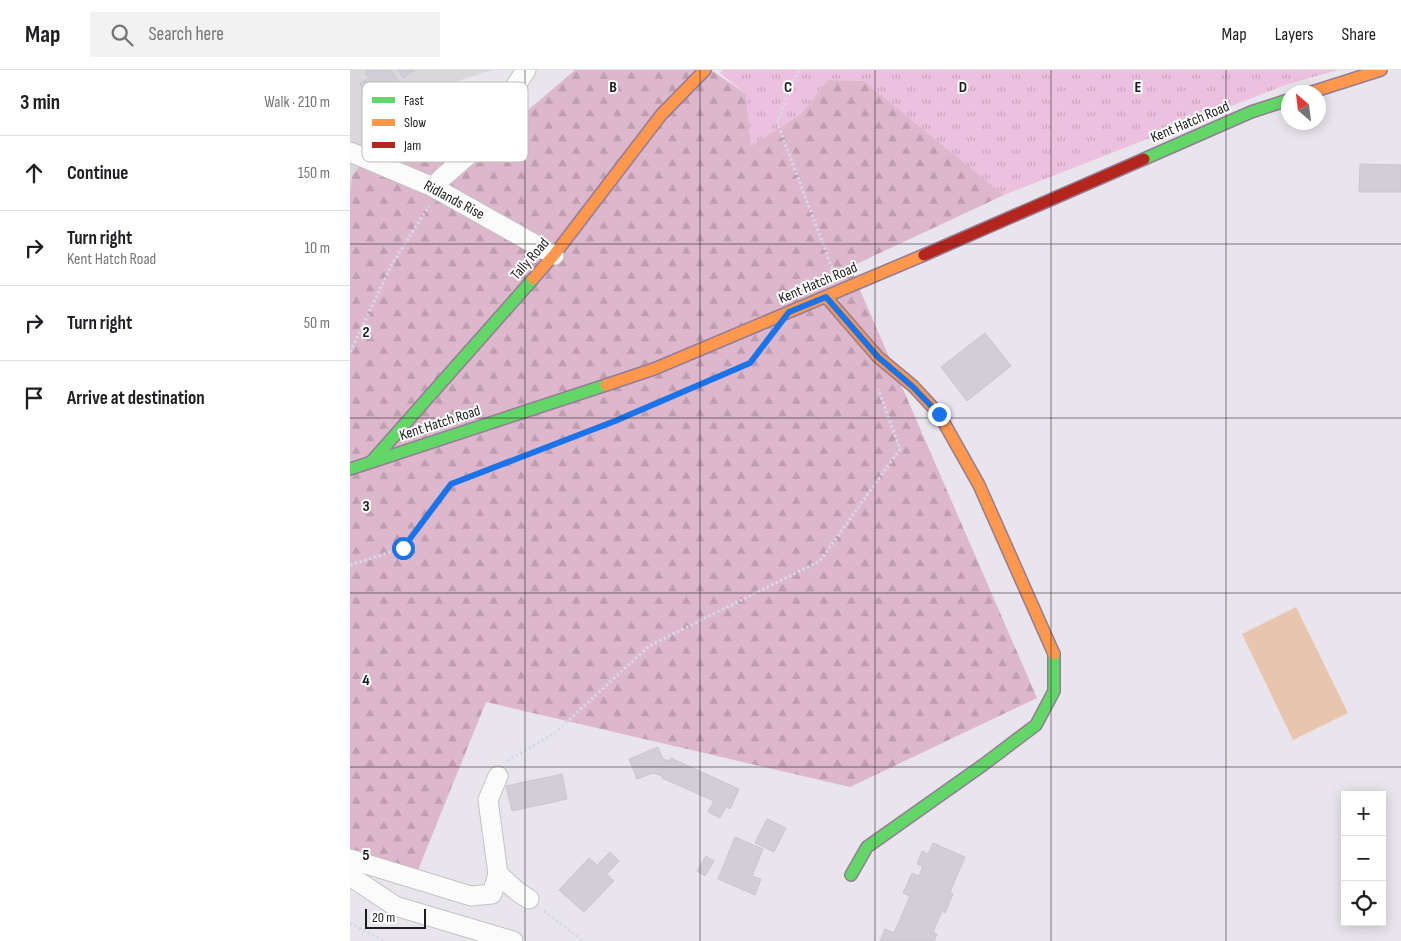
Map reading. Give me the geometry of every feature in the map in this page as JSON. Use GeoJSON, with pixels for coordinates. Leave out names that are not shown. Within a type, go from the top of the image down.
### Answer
{"type":"FeatureCollection","features":[{"type":"Feature","properties":{"kind":"street"},"geometry":{"type":"LineString","coordinates":[[518,82],[526,70]]}},
{"type":"Feature","properties":{"kind":"street","name":"Tally Road"},"geometry":{"type":"LineString","coordinates":[[372,461],[554,256],[662,115],[705,70]]}},
{"type":"Feature","properties":{"kind":"street"},"geometry":{"type":"LineString","coordinates":[[1326,88],[1381,70]]}},
{"type":"Feature","properties":{"kind":"street","name":"Kent Hatch Road"},"geometry":{"type":"LineString","coordinates":[[350,469],[654,369],[932,252],[1251,112],[1281,102]]}},
{"type":"Feature","properties":{"kind":"street","name":"Ridlands Rise"},"geometry":{"type":"LineString","coordinates":[[350,152],[362,157]]}},
{"type":"Feature","properties":{"kind":"street","name":"Ridlands Rise"},"geometry":{"type":"LineString","coordinates":[[373,162],[436,189],[554,256]]}},
{"type":"Feature","properties":{"kind":"street"},"geometry":{"type":"LineString","coordinates":[[436,189],[442,177],[460,162]]}},
{"type":"Feature","properties":{"kind":"street"},"geometry":{"type":"LineString","coordinates":[[826,297],[878,357],[912,386],[939,414],[980,485],[1054,655],[1054,691],[1036,725],[983,765],[866,847],[851,875]]}},
{"type":"Feature","properties":{"kind":"street"},"geometry":{"type":"LineString","coordinates":[[350,859],[471,896],[492,894],[498,874],[488,800],[498,776]]}},
{"type":"Feature","properties":{"kind":"street"},"geometry":{"type":"LineString","coordinates":[[498,874],[529,899]]}},
{"type":"Feature","properties":{"kind":"street"},"geometry":{"type":"LineString","coordinates":[[350,876],[395,906],[513,941]]}},
{"type":"Feature","properties":{"kind":"path"},"geometry":{"type":"LineString","coordinates":[[798,70],[777,122],[840,290]]}},
{"type":"Feature","properties":{"kind":"path"},"geometry":{"type":"LineString","coordinates":[[350,352],[392,264],[436,189]]}},
{"type":"Feature","properties":{"kind":"path"},"geometry":{"type":"LineString","coordinates":[[350,565],[403,548],[451,484],[615,421],[750,363],[761,348]]}},
{"type":"Feature","properties":{"kind":"path"},"geometry":{"type":"LineString","coordinates":[[498,776],[503,764],[554,733],[649,646],[820,560],[900,450],[876,386]]}},
{"type":"Feature","properties":{"kind":"path"},"geometry":{"type":"LineString","coordinates":[[529,899],[583,941]]}},
{"type":"Feature","properties":{"kind":"path"},"geometry":{"type":"LineString","coordinates":[[350,923],[384,941]]}},
{"type":"Feature","properties":{"kind":"shaded area"},"geometry":{"type":"Polygon","coordinates":[[[350,70],[492,70],[455,82],[362,82],[362,162],[352,176],[350,190],[350,70]]]}},
{"type":"Feature","properties":{"kind":"shaded area"},"geometry":{"type":"Polygon","coordinates":[[[1296,607],[1348,713],[1293,740],[1242,634],[1296,607]]]}},
{"type":"Feature","properties":{"kind":"green space"},"geometry":{"type":"Polygon","coordinates":[[[575,70],[711,70],[746,94],[751,146],[801,114],[828,80],[864,81],[1004,195],[850,267],[1037,698],[850,787],[486,702],[416,875],[350,853],[350,190],[352,176],[362,162],[528,162],[528,110],[575,70]]]}},
{"type":"Feature","properties":{"kind":"green space"},"geometry":{"type":"Polygon","coordinates":[[[723,70],[1338,70],[1281,85],[1281,87],[1004,195],[864,81],[828,80],[801,114],[751,146],[746,94],[720,73],[723,70]]]}},
{"type":"Feature","properties":{"kind":"building"},"geometry":{"type":"Polygon","coordinates":[[[369,70],[391,70],[398,81],[363,82],[369,78],[365,73],[369,70]]]}},
{"type":"Feature","properties":{"kind":"building"},"geometry":{"type":"Polygon","coordinates":[[[398,70],[415,70],[403,78],[398,70]]]}},
{"type":"Feature","properties":{"kind":"building"},"geometry":{"type":"Polygon","coordinates":[[[1360,164],[1401,165],[1401,192],[1359,192],[1360,164]]]}},
{"type":"Feature","properties":{"kind":"building"},"geometry":{"type":"Polygon","coordinates":[[[985,333],[1011,366],[967,401],[941,367],[985,333]]]}},
{"type":"Feature","properties":{"kind":"building"},"geometry":{"type":"Polygon","coordinates":[[[658,747],[663,759],[669,761],[671,758],[739,789],[730,809],[726,807],[720,818],[708,812],[714,801],[662,778],[662,776],[653,773],[637,779],[629,759],[658,747]]]}},
{"type":"Feature","properties":{"kind":"building"},"geometry":{"type":"Polygon","coordinates":[[[562,774],[567,799],[512,811],[506,786],[562,774]]]}},
{"type":"Feature","properties":{"kind":"building"},"geometry":{"type":"Polygon","coordinates":[[[767,819],[786,828],[774,852],[755,843],[767,819]]]}},
{"type":"Feature","properties":{"kind":"building"},"geometry":{"type":"Polygon","coordinates":[[[735,837],[763,849],[752,876],[761,879],[755,895],[718,879],[735,837]]]}},
{"type":"Feature","properties":{"kind":"building"},"geometry":{"type":"Polygon","coordinates":[[[933,843],[965,857],[950,892],[953,894],[945,913],[942,911],[933,932],[937,934],[934,941],[880,941],[885,929],[894,933],[910,896],[903,893],[912,873],[919,876],[923,866],[917,864],[922,851],[928,854],[933,843]]]}},
{"type":"Feature","properties":{"kind":"building"},"geometry":{"type":"Polygon","coordinates":[[[610,852],[619,861],[607,874],[614,881],[584,912],[559,890],[589,858],[597,865],[610,852]]]}},
{"type":"Feature","properties":{"kind":"building"},"geometry":{"type":"Polygon","coordinates":[[[706,856],[714,861],[705,876],[697,871],[706,856]]]}},
{"type":"Feature","properties":{"kind":"traffic: fast"},"geometry":{"type":"LineString","coordinates":[[1144,159],[1251,112],[1281,102]]}},
{"type":"Feature","properties":{"kind":"traffic: fast"},"geometry":{"type":"LineString","coordinates":[[372,461],[533,279]]}},
{"type":"Feature","properties":{"kind":"traffic: fast"},"geometry":{"type":"LineString","coordinates":[[350,469],[606,385]]}},
{"type":"Feature","properties":{"kind":"traffic: fast"},"geometry":{"type":"LineString","coordinates":[[851,875],[867,847],[1036,725],[1054,691],[1054,654]]}},
{"type":"Feature","properties":{"kind":"traffic: slow"},"geometry":{"type":"LineString","coordinates":[[533,279],[554,255],[661,115],[705,70]]}},
{"type":"Feature","properties":{"kind":"traffic: slow"},"geometry":{"type":"LineString","coordinates":[[1326,88],[1381,70]]}},
{"type":"Feature","properties":{"kind":"traffic: slow"},"geometry":{"type":"LineString","coordinates":[[606,385],[654,369],[924,255]]}},
{"type":"Feature","properties":{"kind":"traffic: slow"},"geometry":{"type":"LineString","coordinates":[[826,297],[878,357],[913,386],[939,414],[979,485],[1054,654]]}},
{"type":"Feature","properties":{"kind":"traffic: jam"},"geometry":{"type":"LineString","coordinates":[[924,255],[1144,159]]}},
{"type":"Feature","properties":{"kind":"route"},"geometry":{"type":"LineString","coordinates":[[403,548],[451,484],[615,421],[750,363],[789,312],[826,297],[878,357],[912,386],[939,414]]}}]}
